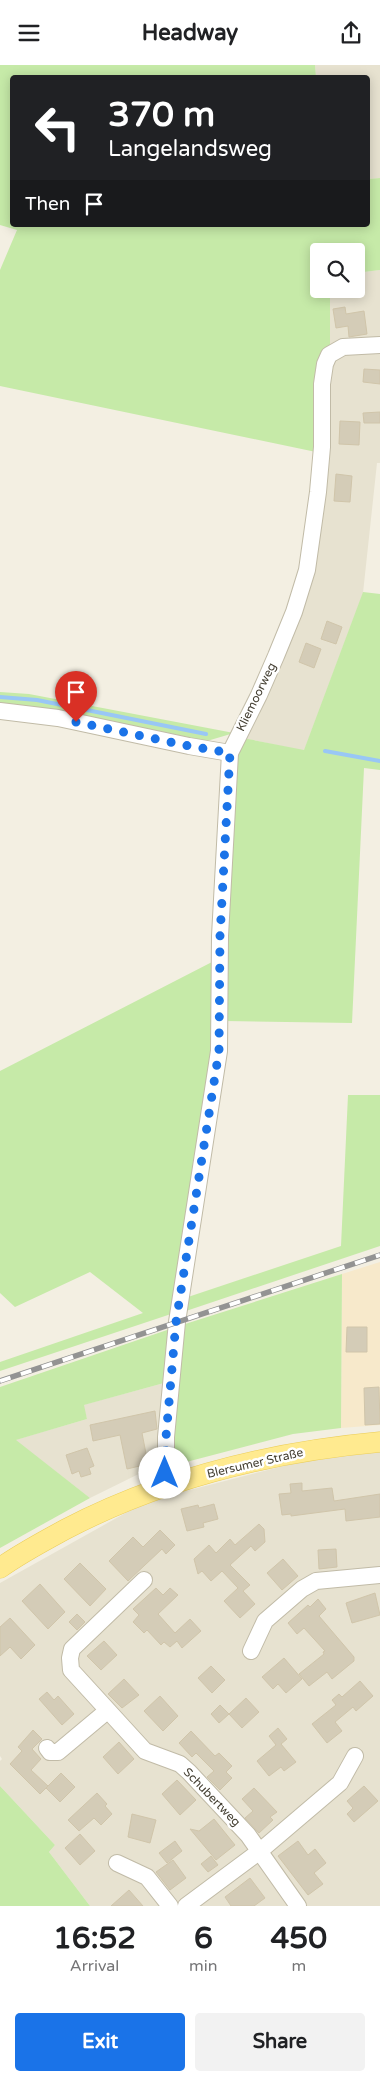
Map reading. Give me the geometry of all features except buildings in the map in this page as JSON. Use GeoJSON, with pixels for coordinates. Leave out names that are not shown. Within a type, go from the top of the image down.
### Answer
{"type":"FeatureCollection","features":[{"type":"Feature","properties":{"kind":"main road","name":"Blersumer Straße"},"geometry":{"type":"LineString","coordinates":[[0,1568],[48,1539],[98,1513],[166,1485],[277,1455],[380,1442]]}},
{"type":"Feature","properties":{"kind":"street","name":"Kliemoorweg"},"geometry":{"type":"LineString","coordinates":[[166,1485],[166,1437],[176,1322],[219,1051],[220,936],[230,753],[276,656],[294,612],[307,570],[322,447],[322,384],[325,364],[329,355],[343,347],[380,345]]}},
{"type":"Feature","properties":{"kind":"street"},"geometry":{"type":"LineString","coordinates":[[0,711],[58,717],[189,746],[230,753]]}},
{"type":"Feature","properties":{"kind":"street"},"geometry":{"type":"LineString","coordinates":[[251,1651],[265,1621],[302,1589],[316,1581],[326,1579],[380,1575]]}},
{"type":"Feature","properties":{"kind":"street","name":"Schubertweg"},"geometry":{"type":"LineString","coordinates":[[144,1580],[72,1649],[70,1658],[71,1670],[145,1751],[180,1764],[189,1771],[248,1835],[298,1906]]}},
{"type":"Feature","properties":{"kind":"street"},"geometry":{"type":"LineString","coordinates":[[47,1749],[50,1752],[58,1752],[107,1711]]}},
{"type":"Feature","properties":{"kind":"street"},"geometry":{"type":"LineString","coordinates":[[186,1906],[260,1851],[340,1783],[355,1755]]}},
{"type":"Feature","properties":{"kind":"street"},"geometry":{"type":"LineString","coordinates":[[117,1863],[147,1877],[170,1906]]}},
{"type":"Feature","properties":{"kind":"shaded area"},"geometry":{"type":"Polygon","coordinates":[[[315,65],[380,65],[380,178],[370,179],[370,75],[316,75],[315,65]]]}},
{"type":"Feature","properties":{"kind":"shaded area"},"geometry":{"type":"Polygon","coordinates":[[[380,270],[380,463],[377,463],[363,593],[304,751],[243,738],[309,585],[323,514],[330,385],[330,298],[365,298],[365,272],[380,270]]]}},
{"type":"Feature","properties":{"kind":"shaded area"},"geometry":{"type":"Polygon","coordinates":[[[380,1262],[380,1425],[341,1428],[342,1274],[380,1262]]]}},
{"type":"Feature","properties":{"kind":"shaded area"},"geometry":{"type":"Polygon","coordinates":[[[164,1383],[157,1465],[90,1498],[15,1440],[87,1419],[83,1405],[164,1383]]]}},
{"type":"Feature","properties":{"kind":"shaded area"},"geometry":{"type":"Polygon","coordinates":[[[380,1452],[380,1906],[90,1906],[49,1852],[55,1845],[0,1786],[0,1761],[2,1759],[0,1756],[0,1583],[147,1501],[307,1460],[380,1452]]]}},
{"type":"Feature","properties":{"kind":"green space"},"geometry":{"type":"Polygon","coordinates":[[[0,65],[315,65],[316,75],[10,75],[10,227],[370,227],[370,179],[380,178],[380,270],[365,272],[365,243],[310,243],[310,298],[330,298],[330,348],[316,452],[0,386],[0,270],[17,230],[0,225],[0,65]]]}},
{"type":"Feature","properties":{"kind":"green space"},"geometry":{"type":"Polygon","coordinates":[[[363,592],[380,594],[380,770],[364,768],[352,1023],[225,1021],[226,937],[237,757],[243,738],[304,750],[363,592]]]}},
{"type":"Feature","properties":{"kind":"green space"},"geometry":{"type":"Polygon","coordinates":[[[0,692],[29,694],[234,733],[207,741],[57,710],[0,704],[0,692]]]}},
{"type":"Feature","properties":{"kind":"green space"},"geometry":{"type":"Polygon","coordinates":[[[212,962],[211,1056],[171,1314],[0,1371],[0,1362],[143,1313],[90,1272],[15,1307],[0,1293],[0,1071],[212,962]]]}},
{"type":"Feature","properties":{"kind":"green space"},"geometry":{"type":"Polygon","coordinates":[[[348,1095],[380,1095],[380,1246],[183,1312],[185,1298],[341,1246],[348,1095]]]}},
{"type":"Feature","properties":{"kind":"green space"},"geometry":{"type":"Polygon","coordinates":[[[342,1274],[341,1428],[293,1434],[171,1466],[182,1325],[342,1274]]]}},
{"type":"Feature","properties":{"kind":"green space"},"geometry":{"type":"Polygon","coordinates":[[[170,1329],[164,1383],[84,1405],[87,1419],[16,1440],[90,1498],[0,1548],[0,1387],[170,1329]]]}},
{"type":"Feature","properties":{"kind":"green space"},"geometry":{"type":"Polygon","coordinates":[[[0,1786],[55,1845],[49,1852],[90,1906],[0,1906],[0,1786]]]}},
{"type":"Feature","properties":{"kind":"waterway"},"geometry":{"type":"LineString","coordinates":[[0,697],[37,700],[206,734]]}},
{"type":"Feature","properties":{"kind":"waterway"},"geometry":{"type":"LineString","coordinates":[[325,751],[380,761]]}},
{"type":"Feature","properties":{"kind":"railway"},"geometry":{"type":"LineString","coordinates":[[0,1381],[380,1255]]}},
{"type":"Feature","properties":{"kind":"route"},"geometry":{"type":"LineString","coordinates":[[76,722],[230,753],[220,936],[219,1051],[176,1322],[164,1460],[165,1473]]}}]}
